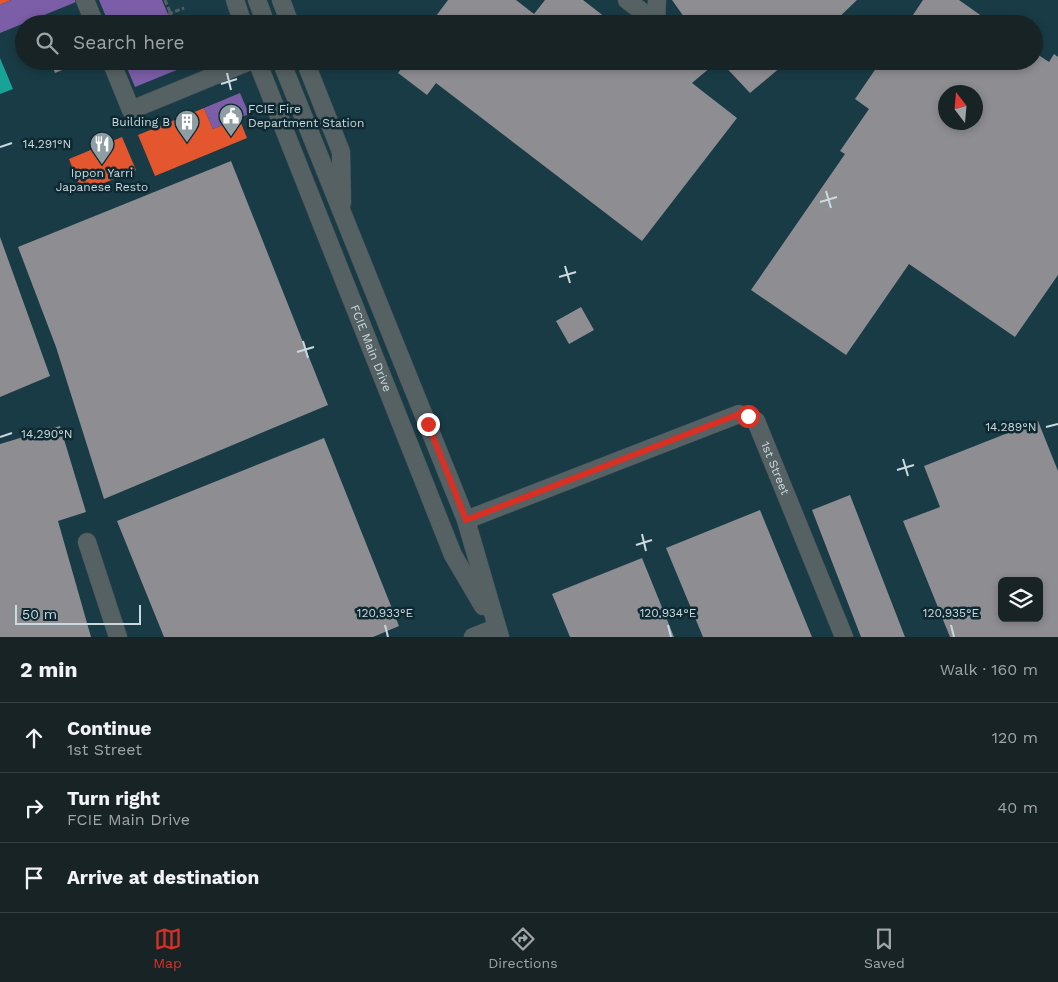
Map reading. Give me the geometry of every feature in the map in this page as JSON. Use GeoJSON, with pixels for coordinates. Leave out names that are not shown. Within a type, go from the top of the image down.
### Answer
{"type":"FeatureCollection","features":[{"type":"Feature","properties":{"kind":"street"},"geometry":{"type":"LineString","coordinates":[[85,0],[91,15]]}},
{"type":"Feature","properties":{"kind":"street"},"geometry":{"type":"LineString","coordinates":[[257,0],[263,15]]}},
{"type":"Feature","properties":{"kind":"street"},"geometry":{"type":"LineString","coordinates":[[280,0],[286,15]]}},
{"type":"Feature","properties":{"kind":"street"},"geometry":{"type":"LineString","coordinates":[[627,0],[647,15]]}},
{"type":"Feature","properties":{"kind":"street"},"geometry":{"type":"LineString","coordinates":[[657,0],[657,15]]}},
{"type":"Feature","properties":{"kind":"street"},"geometry":{"type":"LineString","coordinates":[[234,1],[239,15]]}},
{"type":"Feature","properties":{"kind":"street"},"geometry":{"type":"LineString","coordinates":[[115,70],[131,110],[228,70]]}},
{"type":"Feature","properties":{"kind":"street","name":"FCIE Main Drive"},"geometry":{"type":"LineString","coordinates":[[261,70],[453,555],[498,633]]}},
{"type":"Feature","properties":{"kind":"street","name":"FCIE Main Drive"},"geometry":{"type":"LineString","coordinates":[[285,70],[466,520],[498,633]]}},
{"type":"Feature","properties":{"kind":"street","name":"FCIE Main Drive"},"geometry":{"type":"LineString","coordinates":[[309,70],[341,152],[342,214]]}},
{"type":"Feature","properties":{"kind":"street","name":"1st Street"},"geometry":{"type":"LineString","coordinates":[[466,520],[739,414],[748,416],[756,421],[844,637]]}},
{"type":"Feature","properties":{"kind":"street"},"geometry":{"type":"LineString","coordinates":[[87,542],[118,637]]}},
{"type":"Feature","properties":{"kind":"street"},"geometry":{"type":"LineString","coordinates":[[473,637],[498,633]]}},
{"type":"Feature","properties":{"kind":"path"},"geometry":{"type":"LineString","coordinates":[[165,0],[169,14],[184,8]]}},
{"type":"Feature","properties":{"kind":"shaded area"},"geometry":{"type":"Polygon","coordinates":[[[0,0],[1058,0],[1058,637],[0,637],[0,0]]]}},
{"type":"Feature","properties":{"kind":"building: Shops"},"geometry":{"type":"Polygon","coordinates":[[[0,0],[11,0],[0,5],[0,0]]]}},
{"type":"Feature","properties":{"kind":"building: Shops","name":"Building B"},"geometry":{"type":"Polygon","coordinates":[[[204,108],[213,129],[239,118],[247,138],[155,176],[138,135],[204,108]]]}},
{"type":"Feature","properties":{"kind":"building: Shops","name":"Ippon Yarri Japanese Resto"},"geometry":{"type":"Polygon","coordinates":[[[122,137],[136,170],[82,192],[69,159],[122,137]]]}},
{"type":"Feature","properties":{"kind":"building: Offices"},"geometry":{"type":"Polygon","coordinates":[[[11,0],[75,0],[76,2],[44,15],[15,15],[15,27],[0,33],[0,5],[11,0]]]}},
{"type":"Feature","properties":{"kind":"building: Offices"},"geometry":{"type":"Polygon","coordinates":[[[99,0],[162,0],[168,15],[105,15],[99,0]]]}},
{"type":"Feature","properties":{"kind":"building: Offices"},"geometry":{"type":"Polygon","coordinates":[[[128,70],[177,70],[135,87],[128,70]]]}},
{"type":"Feature","properties":{"kind":"building: Offices"},"geometry":{"type":"Polygon","coordinates":[[[240,93],[249,114],[213,129],[204,108],[240,93]]]}},
{"type":"Feature","properties":{"kind":"building: Public"},"geometry":{"type":"Polygon","coordinates":[[[0,58],[13,89],[0,94],[0,58]]]}},
{"type":"Feature","properties":{"kind":"building: Industry"},"geometry":{"type":"Polygon","coordinates":[[[448,0],[516,0],[534,14],[545,0],[583,0],[602,15],[437,15],[448,0]]]}},
{"type":"Feature","properties":{"kind":"building: Industry"},"geometry":{"type":"Polygon","coordinates":[[[672,0],[857,0],[841,15],[683,15],[672,0]]]}},
{"type":"Feature","properties":{"kind":"building: Industry"},"geometry":{"type":"Polygon","coordinates":[[[923,0],[959,0],[980,15],[913,15],[923,0]]]}},
{"type":"Feature","properties":{"kind":"building: Industry"},"geometry":{"type":"Polygon","coordinates":[[[1054,54],[1058,57],[1058,275],[1015,337],[909,264],[846,355],[751,290],[845,154],[840,151],[869,109],[855,99],[875,70],[1043,70],[1043,58],[1049,62],[1054,54]]]}},
{"type":"Feature","properties":{"kind":"building: Industry"},"geometry":{"type":"Polygon","coordinates":[[[400,70],[707,70],[692,83],[737,118],[642,241],[436,83],[427,95],[398,73],[400,70]]]}},
{"type":"Feature","properties":{"kind":"building: Industry"},"geometry":{"type":"Polygon","coordinates":[[[728,70],[777,70],[750,93],[728,70]]]}},
{"type":"Feature","properties":{"kind":"building: Industry"},"geometry":{"type":"Polygon","coordinates":[[[231,161],[328,405],[104,499],[56,347],[18,247],[231,161]]]}},
{"type":"Feature","properties":{"kind":"building: Industry"},"geometry":{"type":"Polygon","coordinates":[[[0,237],[50,376],[0,397],[0,237]]]}},
{"type":"Feature","properties":{"kind":"building: Industry"},"geometry":{"type":"Polygon","coordinates":[[[581,307],[594,330],[569,344],[556,321],[581,307]]]}},
{"type":"Feature","properties":{"kind":"building: Industry"},"geometry":{"type":"Polygon","coordinates":[[[1038,421],[1058,471],[1058,637],[950,637],[903,521],[940,507],[924,466],[1038,421]]]}},
{"type":"Feature","properties":{"kind":"building: Industry"},"geometry":{"type":"Polygon","coordinates":[[[60,426],[86,512],[58,521],[91,637],[0,637],[0,444],[60,426]]]}},
{"type":"Feature","properties":{"kind":"building: Industry"},"geometry":{"type":"Polygon","coordinates":[[[324,438],[399,626],[373,637],[164,637],[117,521],[324,438]]]}},
{"type":"Feature","properties":{"kind":"building: Industry"},"geometry":{"type":"Polygon","coordinates":[[[850,495],[905,637],[861,637],[812,510],[850,495]]]}},
{"type":"Feature","properties":{"kind":"building: Industry"},"geometry":{"type":"Polygon","coordinates":[[[760,510],[812,637],[703,637],[666,548],[760,510]]]}},
{"type":"Feature","properties":{"kind":"building: Industry"},"geometry":{"type":"Polygon","coordinates":[[[642,558],[674,637],[570,637],[552,594],[642,558]]]}},
{"type":"Feature","properties":{"kind":"place","name":"FCIE Fire Department Station"},"geometry":{"type":"Point","coordinates":[231,137]}},
{"type":"Feature","properties":{"kind":"place","name":"Building B"},"geometry":{"type":"Point","coordinates":[187,143]}},
{"type":"Feature","properties":{"kind":"place","name":"Ippon Yarri Japanese Resto"},"geometry":{"type":"Point","coordinates":[102,165]}},
{"type":"Feature","properties":{"kind":"route"},"geometry":{"type":"LineString","coordinates":[[428,424],[466,520],[739,414],[748,416]]}}]}
